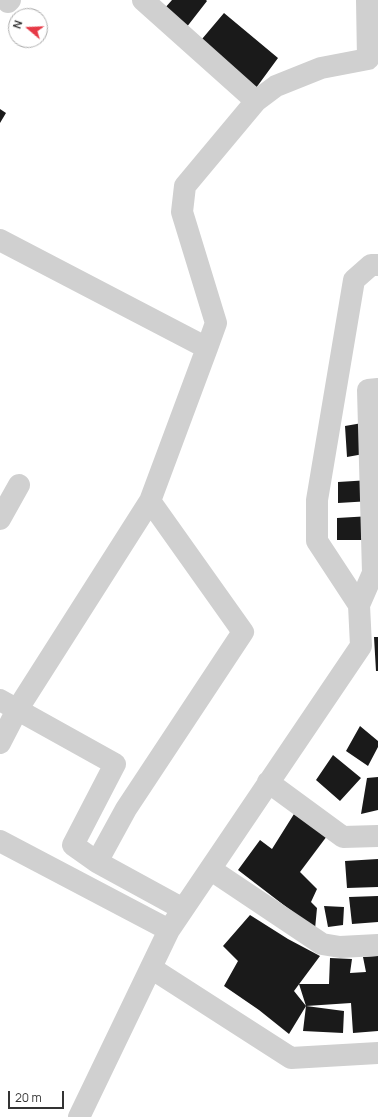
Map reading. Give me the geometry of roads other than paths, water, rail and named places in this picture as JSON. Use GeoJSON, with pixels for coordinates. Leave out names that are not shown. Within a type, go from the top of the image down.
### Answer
{"type":"FeatureCollection","features":[{"type":"Feature","properties":{"kind":"street"},"geometry":{"type":"LineString","coordinates":[[143,0],[256,101]]}},
{"type":"Feature","properties":{"kind":"street"},"geometry":{"type":"LineString","coordinates":[[0,743],[8,705],[150,501],[216,323],[182,212],[185,186],[256,101],[276,86],[321,68],[368,59],[367,0]]}},
{"type":"Feature","properties":{"kind":"street"},"geometry":{"type":"LineString","coordinates":[[0,240],[207,348]]}},
{"type":"Feature","properties":{"kind":"street"},"geometry":{"type":"LineString","coordinates":[[359,605],[317,541],[317,500],[354,280],[371,265],[378,265]]}},
{"type":"Feature","properties":{"kind":"street"},"geometry":{"type":"LineString","coordinates":[[79,1117],[169,930],[361,646],[359,605],[373,574],[368,390],[378,389]]}},
{"type":"Feature","properties":{"kind":"street"},"geometry":{"type":"LineString","coordinates":[[0,519],[19,485]]}},
{"type":"Feature","properties":{"kind":"street"},"geometry":{"type":"LineString","coordinates":[[97,862],[126,809],[243,632],[150,501]]}},
{"type":"Feature","properties":{"kind":"street"},"geometry":{"type":"LineString","coordinates":[[8,705],[115,764],[73,845],[97,862],[183,909]]}},
{"type":"Feature","properties":{"kind":"street"},"geometry":{"type":"LineString","coordinates":[[268,782],[343,837],[378,836]]}},
{"type":"Feature","properties":{"kind":"street"},"geometry":{"type":"LineString","coordinates":[[0,841],[169,930]]}},
{"type":"Feature","properties":{"kind":"street"},"geometry":{"type":"LineString","coordinates":[[210,869],[322,944],[340,947],[378,945]]}},
{"type":"Feature","properties":{"kind":"street"},"geometry":{"type":"LineString","coordinates":[[151,968],[291,1058],[378,1053]]}}]}
